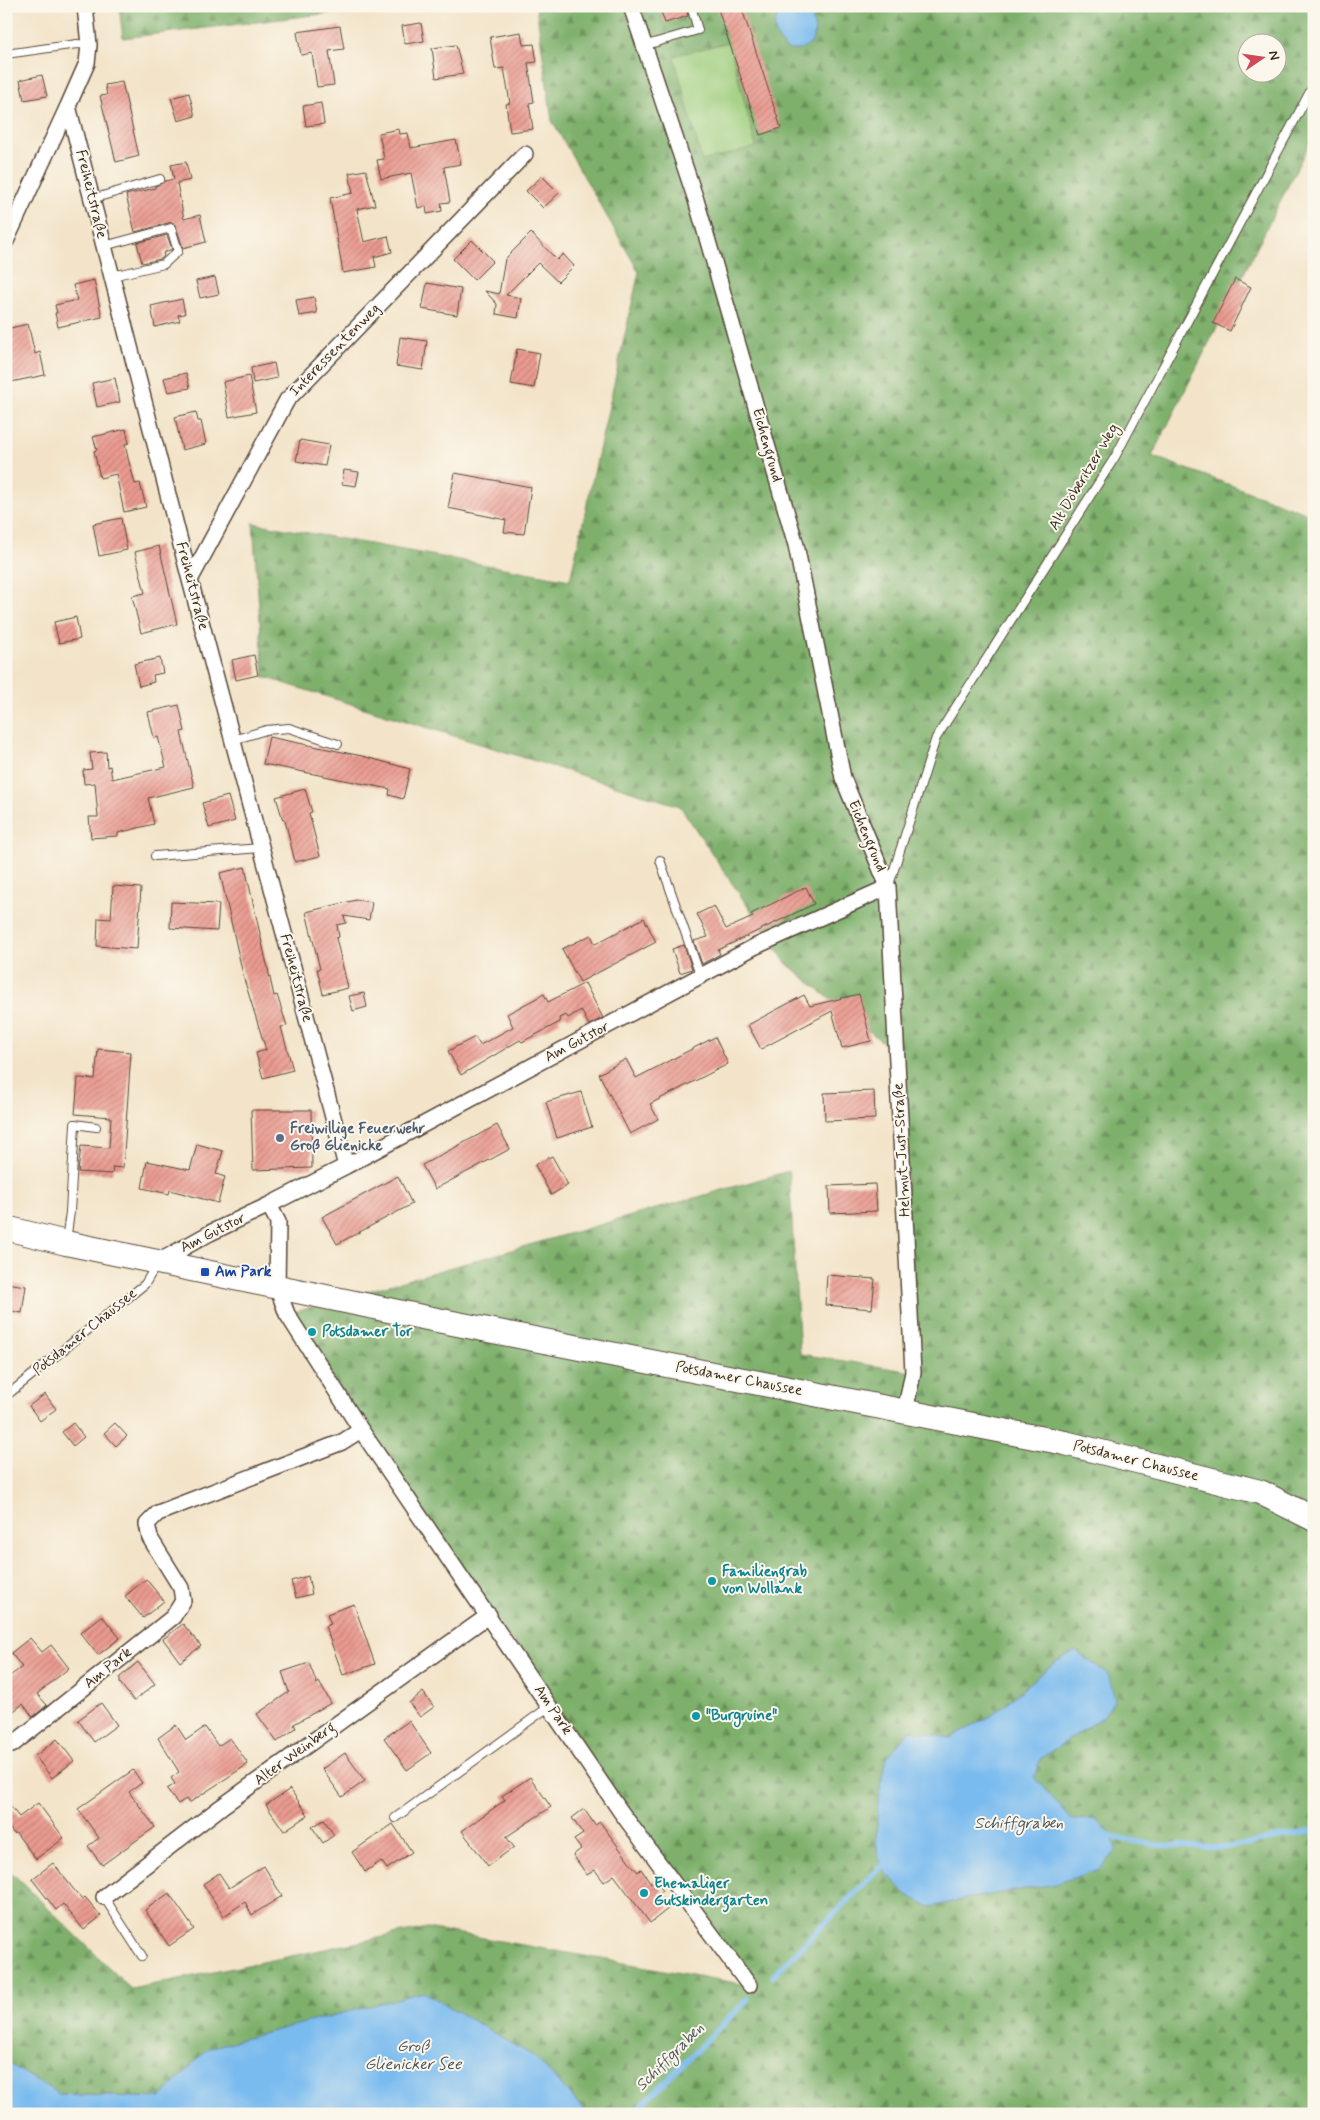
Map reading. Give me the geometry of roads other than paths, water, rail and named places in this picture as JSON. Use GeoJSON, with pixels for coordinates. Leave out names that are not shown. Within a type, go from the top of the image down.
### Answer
{"type":"FeatureCollection","features":[{"type":"Feature","properties":{"kind":"main road","name":"Potsdamer Chaussee"},"geometry":{"type":"LineString","coordinates":[[6,1228],[66,1243],[277,1287],[1065,1443],[1260,1492],[1314,1519]]}},
{"type":"Feature","properties":{"kind":"street"},"geometry":{"type":"LineString","coordinates":[[6,241],[87,63],[89,45],[85,6]]}},
{"type":"Feature","properties":{"kind":"street","name":"Eichengrund"},"geometry":{"type":"LineString","coordinates":[[631,6],[696,200],[796,545],[842,778],[888,887]]}},
{"type":"Feature","properties":{"kind":"street","name":"Freiheitstraße"},"geometry":{"type":"LineString","coordinates":[[68,106],[190,580],[346,1166]]}},
{"type":"Feature","properties":{"kind":"street","name":"Interessentenweg"},"geometry":{"type":"LineString","coordinates":[[190,580],[287,400],[525,154]]}},
{"type":"Feature","properties":{"kind":"street","name":"Am Gutstor"},"geometry":{"type":"LineString","coordinates":[[158,1262],[210,1233],[346,1166],[754,947],[888,887]]}},
{"type":"Feature","properties":{"kind":"street","name":"Helmut-Just-Straße"},"geometry":{"type":"LineString","coordinates":[[888,887],[913,1372],[905,1412]]}},
{"type":"Feature","properties":{"kind":"street"},"geometry":{"type":"LineString","coordinates":[[269,1205],[278,1222],[277,1287]]}},
{"type":"Feature","properties":{"kind":"street","name":"Am Park"},"geometry":{"type":"LineString","coordinates":[[277,1287],[287,1314],[361,1430],[489,1615],[621,1812],[749,1985]]}},
{"type":"Feature","properties":{"kind":"street","name":"Am Park"},"geometry":{"type":"LineString","coordinates":[[12,1745],[173,1617],[183,1601],[181,1588],[150,1538],[147,1524],[158,1513],[342,1442],[361,1430]]}},
{"type":"Feature","properties":{"kind":"street","name":"Alter Weinberg"},"geometry":{"type":"LineString","coordinates":[[104,1897],[221,1808],[489,1615]]}},
{"type":"Feature","properties":{"kind":"lane"},"geometry":{"type":"LineString","coordinates":[[643,46],[698,30],[691,6]]}},
{"type":"Feature","properties":{"kind":"lane"},"geometry":{"type":"LineString","coordinates":[[6,54],[77,44],[89,45]]}},
{"type":"Feature","properties":{"kind":"lane","name":"Alt Döberitzer Weg"},"geometry":{"type":"LineString","coordinates":[[888,887],[936,738],[1115,456],[1314,84]]}},
{"type":"Feature","properties":{"kind":"lane"},"geometry":{"type":"LineString","coordinates":[[92,199],[160,179]]}},
{"type":"Feature","properties":{"kind":"lane"},"geometry":{"type":"LineString","coordinates":[[104,246],[171,228],[178,252],[164,264],[112,276]]}},
{"type":"Feature","properties":{"kind":"lane"},"geometry":{"type":"LineString","coordinates":[[233,740],[266,730],[289,728],[338,744]]}},
{"type":"Feature","properties":{"kind":"lane"},"geometry":{"type":"LineString","coordinates":[[155,856],[261,848]]}},
{"type":"Feature","properties":{"kind":"lane"},"geometry":{"type":"LineString","coordinates":[[660,860],[700,976]]}},
{"type":"Feature","properties":{"kind":"lane"},"geometry":{"type":"LineString","coordinates":[[66,1243],[70,1212],[75,1124],[96,1127]]}},
{"type":"Feature","properties":{"kind":"lane","name":"Potsdamer Chaussee"},"geometry":{"type":"LineString","coordinates":[[6,1396],[145,1284],[158,1262]]}},
{"type":"Feature","properties":{"kind":"lane"},"geometry":{"type":"LineString","coordinates":[[395,1818],[550,1706]]}},
{"type":"Feature","properties":{"kind":"lane"},"geometry":{"type":"LineString","coordinates":[[104,1897],[142,1956]]}},
{"type":"Feature","properties":{"kind":"water"},"geometry":{"type":"Polygon","coordinates":[[[785,6],[810,6],[815,32],[811,44],[800,50],[788,50],[776,35],[775,24],[785,6]]]}},
{"type":"Feature","properties":{"kind":"water"},"geometry":{"type":"Polygon","coordinates":[[[1075,1651],[1108,1674],[1115,1699],[1103,1717],[1041,1758],[1034,1777],[1072,1820],[1097,1819],[1112,1836],[1116,1850],[1100,1869],[1056,1884],[970,1898],[931,1907],[907,1895],[881,1867],[876,1841],[878,1799],[887,1758],[910,1730],[950,1738],[991,1716],[1054,1663],[1075,1651]]]}},
{"type":"Feature","properties":{"kind":"water","name":"Groß Glienicker See"},"geometry":{"type":"Polygon","coordinates":[[[424,1992],[535,2057],[588,2114],[6,2114],[6,2062],[59,2094],[161,2098],[208,2048],[424,1992]]]}},
{"type":"Feature","properties":{"kind":"waterway","name":"Schiffgraben"},"geometry":{"type":"LineString","coordinates":[[1106,1836],[1155,1845],[1223,1848],[1314,1831]]}},
{"type":"Feature","properties":{"kind":"waterway","name":"Schiffgraben"},"geometry":{"type":"LineString","coordinates":[[773,1975],[881,1867],[888,1864]]}},
{"type":"Feature","properties":{"kind":"waterway","name":"Schiffgraben"},"geometry":{"type":"LineString","coordinates":[[633,2114],[748,1999]]}},
{"type":"Feature","properties":{"kind":"place","name":"Freiwillige Feuerwehr Groß Glienicke"},"geometry":{"type":"Point","coordinates":[280,1138]}},
{"type":"Feature","properties":{"kind":"place","name":"Am Park"},"geometry":{"type":"Point","coordinates":[205,1272]}},
{"type":"Feature","properties":{"kind":"place","name":"Potsdamer Tor"},"geometry":{"type":"Point","coordinates":[312,1332]}},
{"type":"Feature","properties":{"kind":"place","name":"Familiengrab von Wollank"},"geometry":{"type":"Point","coordinates":[712,1581]}},
{"type":"Feature","properties":{"kind":"place","name":"\"Burgruine\""},"geometry":{"type":"Point","coordinates":[696,1716]}},
{"type":"Feature","properties":{"kind":"place","name":"Ehemaliger Gutskindergarten"},"geometry":{"type":"Point","coordinates":[644,1893]}}]}
